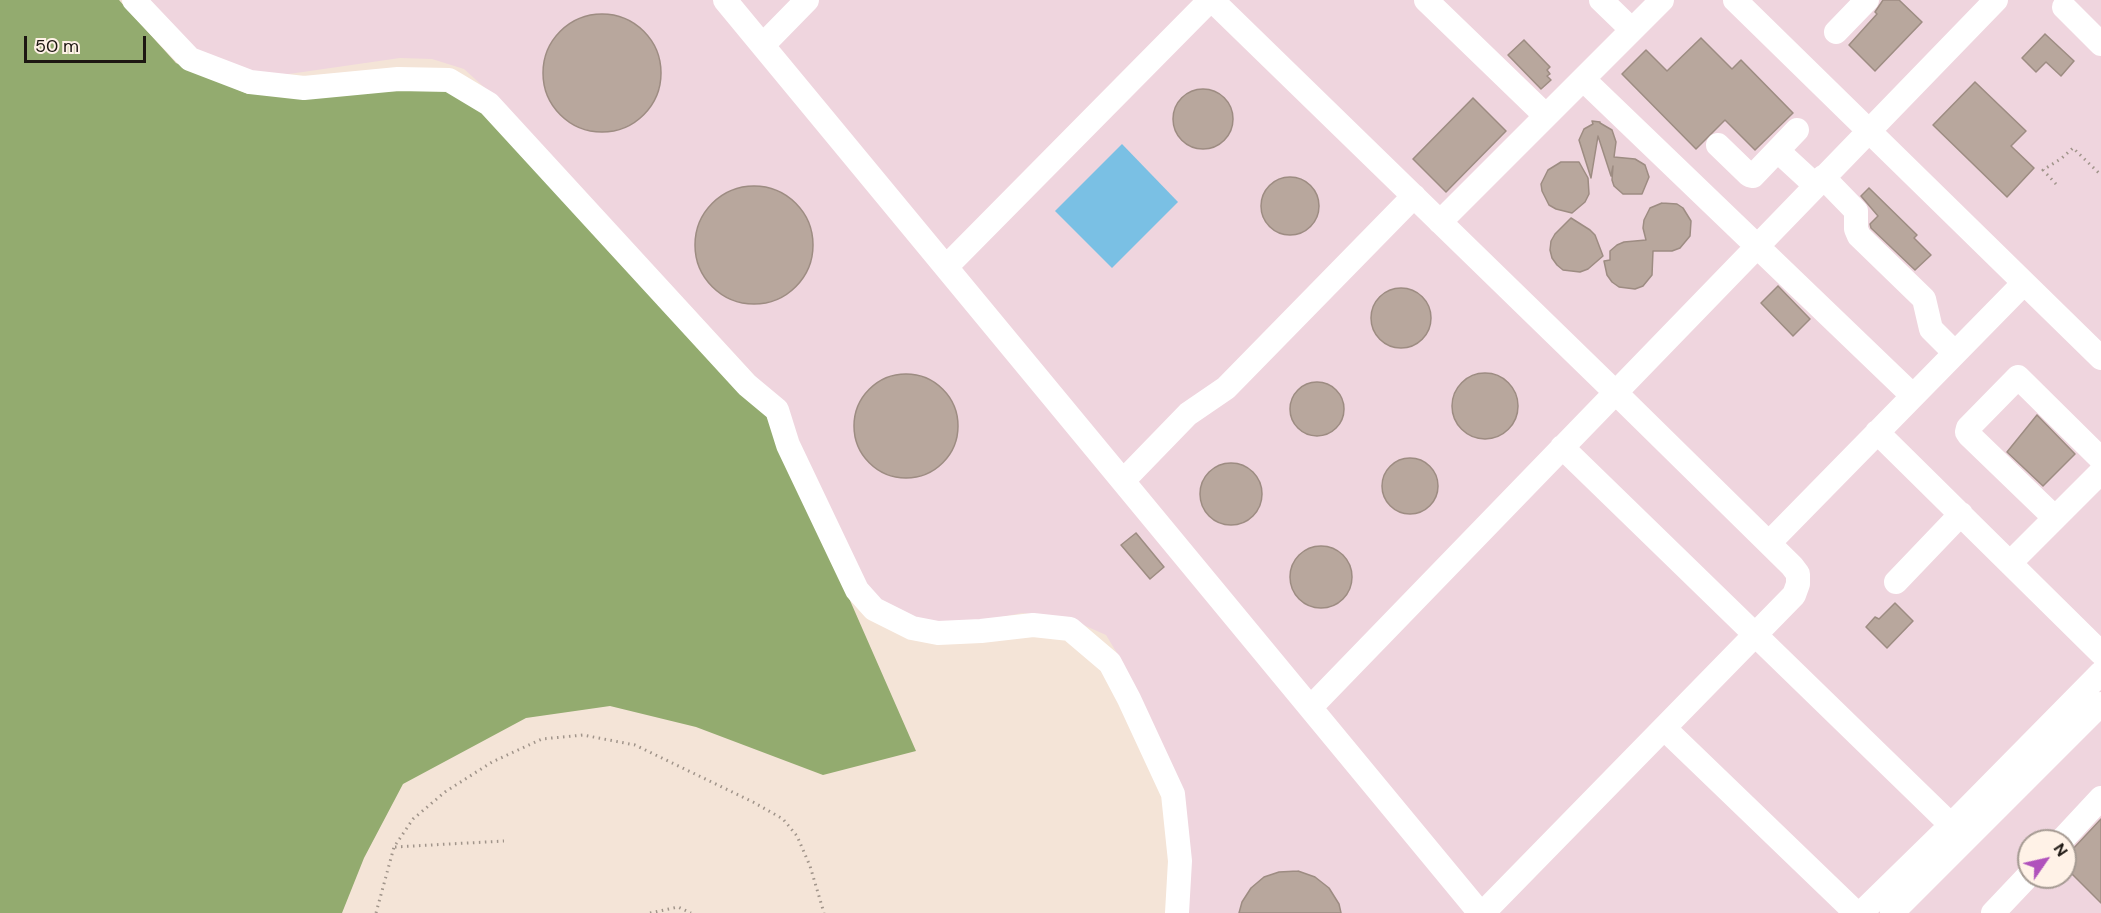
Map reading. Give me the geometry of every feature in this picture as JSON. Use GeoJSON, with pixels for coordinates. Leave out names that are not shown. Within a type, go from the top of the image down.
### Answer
{"type":"FeatureCollection","features":[{"type":"Feature","properties":{"kind":"lane"},"geometry":{"type":"LineString","coordinates":[[134,0],[190,59],[250,82],[303,88],[398,79],[449,80],[489,104],[747,385],[777,410],[788,445],[856,590],[874,609],[912,628],[938,633],[1033,625],[1070,629],[1110,663],[1173,794],[1180,861],[1177,913]]}},
{"type":"Feature","properties":{"kind":"lane"},"geometry":{"type":"LineString","coordinates":[[725,0],[1123,481],[1482,913],[1756,635],[1794,595],[1798,585],[1798,574],[1769,543],[1211,0],[946,267]]}},
{"type":"Feature","properties":{"kind":"lane"},"geometry":{"type":"LineString","coordinates":[[763,45],[807,0]]}},
{"type":"Feature","properties":{"kind":"lane"},"geometry":{"type":"LineString","coordinates":[[1426,0],[1546,116]]}},
{"type":"Feature","properties":{"kind":"lane"},"geometry":{"type":"LineString","coordinates":[[1602,0],[1632,30]]}},
{"type":"Feature","properties":{"kind":"lane"},"geometry":{"type":"LineString","coordinates":[[1440,222],[1662,0]]}},
{"type":"Feature","properties":{"kind":"lane"},"geometry":{"type":"LineString","coordinates":[[1735,0],[2024,283],[2096,344]]}},
{"type":"Feature","properties":{"kind":"lane"},"geometry":{"type":"LineString","coordinates":[[1836,32],[1867,0]]}},
{"type":"Feature","properties":{"kind":"lane"},"geometry":{"type":"LineString","coordinates":[[1311,707],[1996,0]]}},
{"type":"Feature","properties":{"kind":"lane"},"geometry":{"type":"LineString","coordinates":[[2064,7],[2101,44]]}},
{"type":"Feature","properties":{"kind":"lane"},"geometry":{"type":"LineString","coordinates":[[1583,80],[1913,396]]}},
{"type":"Feature","properties":{"kind":"lane"},"geometry":{"type":"LineString","coordinates":[[1718,145],[1749,175],[1756,174],[1797,130]]}},
{"type":"Feature","properties":{"kind":"lane"},"geometry":{"type":"LineString","coordinates":[[1778,151],[1856,211],[1859,236],[1924,299],[1931,329],[1955,353]]}},
{"type":"Feature","properties":{"kind":"lane"},"geometry":{"type":"LineString","coordinates":[[1123,481],[1188,414],[1226,388],[1414,196]]}},
{"type":"Feature","properties":{"kind":"lane"},"geometry":{"type":"LineString","coordinates":[[1769,543],[2024,283]]}},
{"type":"Feature","properties":{"kind":"lane"},"geometry":{"type":"LineString","coordinates":[[2055,518],[1969,435],[1968,428],[2018,377],[2101,459]]}},
{"type":"Feature","properties":{"kind":"lane"},"geometry":{"type":"LineString","coordinates":[[1877,432],[2101,653]]}},
{"type":"Feature","properties":{"kind":"lane"},"geometry":{"type":"LineString","coordinates":[[1562,447],[1952,825]]}},
{"type":"Feature","properties":{"kind":"lane"},"geometry":{"type":"LineString","coordinates":[[2010,563],[2101,472]]}},
{"type":"Feature","properties":{"kind":"lane"},"geometry":{"type":"LineString","coordinates":[[1896,582],[1961,514]]}},
{"type":"Feature","properties":{"kind":"lane"},"geometry":{"type":"LineString","coordinates":[[1861,913],[1952,825],[2101,673]]}},
{"type":"Feature","properties":{"kind":"lane"},"geometry":{"type":"LineString","coordinates":[[1892,913],[2101,704]]}},
{"type":"Feature","properties":{"kind":"lane"},"geometry":{"type":"LineString","coordinates":[[1665,729],[1856,913]]}},
{"type":"Feature","properties":{"kind":"lane"},"geometry":{"type":"LineString","coordinates":[[2072,829],[2101,798]]}},
{"type":"Feature","properties":{"kind":"lane"},"geometry":{"type":"LineString","coordinates":[[1994,913],[2017,888]]}},
{"type":"Feature","properties":{"kind":"path"},"geometry":{"type":"LineString","coordinates":[[2056,184],[2043,170],[2073,148],[2101,175]]}},
{"type":"Feature","properties":{"kind":"path"},"geometry":{"type":"LineString","coordinates":[[376,913],[394,847],[413,819],[446,792],[492,762],[542,739],[583,735],[635,745],[783,819],[797,836],[810,866],[824,913]]}},
{"type":"Feature","properties":{"kind":"path"},"geometry":{"type":"LineString","coordinates":[[394,847],[504,841]]}},
{"type":"Feature","properties":{"kind":"path"},"geometry":{"type":"LineString","coordinates":[[650,913],[678,908],[691,913]]}},
{"type":"Feature","properties":{"kind":"shaded area"},"geometry":{"type":"Polygon","coordinates":[[[140,0],[2101,0],[2101,913],[1186,913],[1182,801],[1123,663],[1106,635],[1070,619],[1022,613],[961,625],[922,621],[890,609],[867,585],[776,399],[507,108],[464,69],[432,59],[400,58],[268,77],[190,48],[140,0]]]}},
{"type":"Feature","properties":{"kind":"green space"},"geometry":{"type":"Polygon","coordinates":[[[0,0],[119,0],[176,63],[248,94],[449,90],[484,114],[770,418],[916,751],[823,775],[696,727],[610,706],[526,718],[403,784],[364,858],[342,913],[0,913],[0,0]]]}},
{"type":"Feature","properties":{"kind":"water"},"geometry":{"type":"Polygon","coordinates":[[[1122,144],[1178,202],[1112,268],[1055,211],[1122,144]]]}},
{"type":"Feature","properties":{"kind":"building"},"geometry":{"type":"Polygon","coordinates":[[[1883,0],[1899,0],[1922,22],[1875,71],[1849,45],[1877,14],[1875,12],[1883,0]]]}},
{"type":"Feature","properties":{"kind":"building"},"geometry":{"type":"Polygon","coordinates":[[[602,14],[613,15],[635,24],[651,40],[660,62],[660,84],[651,106],[635,122],[613,131],[602,132],[591,131],[569,122],[553,106],[544,84],[543,73],[544,62],[553,40],[569,24],[591,15],[602,14]]]}},
{"type":"Feature","properties":{"kind":"building"},"geometry":{"type":"Polygon","coordinates":[[[2045,34],[2074,61],[2061,76],[2046,62],[2036,72],[2022,58],[2045,34]]]}},
{"type":"Feature","properties":{"kind":"building"},"geometry":{"type":"Polygon","coordinates":[[[1701,38],[1732,69],[1741,60],[1793,113],[1755,150],[1725,120],[1696,149],[1622,74],[1646,50],[1667,71],[1701,38]]]}},
{"type":"Feature","properties":{"kind":"building"},"geometry":{"type":"Polygon","coordinates":[[[1524,40],[1550,67],[1547,70],[1550,74],[1547,76],[1551,80],[1541,89],[1508,55],[1524,40]]]}},
{"type":"Feature","properties":{"kind":"building"},"geometry":{"type":"Polygon","coordinates":[[[1975,82],[2026,131],[2011,146],[2034,168],[2007,197],[1933,125],[1975,82]]]}},
{"type":"Feature","properties":{"kind":"building"},"geometry":{"type":"Polygon","coordinates":[[[1203,89],[1224,98],[1233,119],[1224,140],[1203,149],[1182,140],[1173,119],[1182,98],[1203,89]]]}},
{"type":"Feature","properties":{"kind":"building"},"geometry":{"type":"Polygon","coordinates":[[[1473,98],[1506,131],[1446,192],[1413,159],[1473,98]]]}},
{"type":"Feature","properties":{"kind":"building"},"geometry":{"type":"Polygon","coordinates":[[[1592,121],[1600,122],[1612,130],[1616,142],[1614,157],[1635,159],[1645,165],[1649,177],[1642,194],[1623,194],[1614,186],[1613,166],[1611,176],[1598,136],[1591,178],[1579,140],[1584,129],[1593,124],[1592,121]]]}},
{"type":"Feature","properties":{"kind":"building"},"geometry":{"type":"Polygon","coordinates":[[[1561,162],[1579,162],[1588,178],[1589,194],[1585,202],[1572,213],[1549,205],[1542,191],[1541,184],[1548,170],[1561,162]]]}},
{"type":"Feature","properties":{"kind":"building"},"geometry":{"type":"Polygon","coordinates":[[[1284,177],[1296,177],[1306,181],[1315,190],[1319,212],[1311,227],[1296,235],[1284,235],[1274,231],[1265,222],[1261,212],[1261,200],[1265,190],[1274,181],[1284,177]]]}},
{"type":"Feature","properties":{"kind":"building"},"geometry":{"type":"Polygon","coordinates":[[[754,186],[777,191],[796,203],[808,222],[813,245],[808,268],[796,287],[777,299],[754,304],[731,299],[712,287],[700,268],[695,245],[700,222],[712,203],[731,191],[754,186]]]}},
{"type":"Feature","properties":{"kind":"building"},"geometry":{"type":"Polygon","coordinates":[[[1869,188],[1917,235],[1914,238],[1931,255],[1915,270],[1871,228],[1870,224],[1878,216],[1861,196],[1869,188]]]}},
{"type":"Feature","properties":{"kind":"building"},"geometry":{"type":"Polygon","coordinates":[[[1662,203],[1677,204],[1683,208],[1691,221],[1690,236],[1680,248],[1672,251],[1653,251],[1652,275],[1643,286],[1635,289],[1619,287],[1607,275],[1604,261],[1610,260],[1610,251],[1617,245],[1646,240],[1644,220],[1650,208],[1662,203]]]}},
{"type":"Feature","properties":{"kind":"building"},"geometry":{"type":"Polygon","coordinates":[[[1571,218],[1595,235],[1603,256],[1588,269],[1580,272],[1563,270],[1552,258],[1550,250],[1555,234],[1571,218]]]}},
{"type":"Feature","properties":{"kind":"building"},"geometry":{"type":"Polygon","coordinates":[[[1778,286],[1810,319],[1793,336],[1761,303],[1778,286]]]}},
{"type":"Feature","properties":{"kind":"building"},"geometry":{"type":"Polygon","coordinates":[[[1401,288],[1422,297],[1431,318],[1422,339],[1401,348],[1380,339],[1371,318],[1380,297],[1401,288]]]}},
{"type":"Feature","properties":{"kind":"building"},"geometry":{"type":"Polygon","coordinates":[[[1485,373],[1497,376],[1508,383],[1515,394],[1518,406],[1515,418],[1508,429],[1497,436],[1485,439],[1473,436],[1462,429],[1455,418],[1452,406],[1455,394],[1462,383],[1473,376],[1485,373]]]}},
{"type":"Feature","properties":{"kind":"building"},"geometry":{"type":"Polygon","coordinates":[[[906,374],[926,378],[943,389],[954,406],[958,426],[954,446],[943,463],[926,474],[906,478],[886,474],[869,463],[858,446],[854,426],[858,406],[869,389],[886,378],[906,374]]]}},
{"type":"Feature","properties":{"kind":"building"},"geometry":{"type":"Polygon","coordinates":[[[1312,382],[1322,382],[1332,386],[1340,394],[1344,409],[1340,424],[1332,432],[1322,436],[1312,436],[1302,432],[1294,424],[1290,414],[1290,404],[1294,394],[1302,386],[1312,382]]]}},
{"type":"Feature","properties":{"kind":"building"},"geometry":{"type":"Polygon","coordinates":[[[2037,415],[2075,454],[2043,486],[2007,452],[2037,415]]]}},
{"type":"Feature","properties":{"kind":"building"},"geometry":{"type":"Polygon","coordinates":[[[1410,458],[1425,463],[1433,471],[1438,486],[1433,501],[1425,509],[1410,514],[1395,509],[1387,501],[1382,486],[1387,471],[1395,463],[1410,458]]]}},
{"type":"Feature","properties":{"kind":"building"},"geometry":{"type":"Polygon","coordinates":[[[1231,463],[1253,472],[1262,494],[1253,516],[1231,525],[1209,516],[1200,494],[1209,472],[1231,463]]]}},
{"type":"Feature","properties":{"kind":"building"},"geometry":{"type":"Polygon","coordinates":[[[1136,533],[1164,567],[1150,579],[1121,545],[1136,533]]]}},
{"type":"Feature","properties":{"kind":"building"},"geometry":{"type":"Polygon","coordinates":[[[1321,546],[1343,555],[1352,577],[1343,599],[1321,608],[1299,599],[1290,577],[1299,555],[1321,546]]]}},
{"type":"Feature","properties":{"kind":"building"},"geometry":{"type":"Polygon","coordinates":[[[1895,603],[1913,621],[1887,648],[1866,627],[1875,617],[1879,619],[1895,603]]]}},
{"type":"Feature","properties":{"kind":"building"},"geometry":{"type":"Polygon","coordinates":[[[2101,819],[2101,903],[2077,879],[2077,845],[2101,819]]]}},
{"type":"Feature","properties":{"kind":"building"},"geometry":{"type":"Polygon","coordinates":[[[1298,871],[1315,877],[1329,888],[1339,904],[1341,913],[1239,913],[1242,902],[1251,888],[1264,877],[1279,872],[1298,871]]]}}]}
